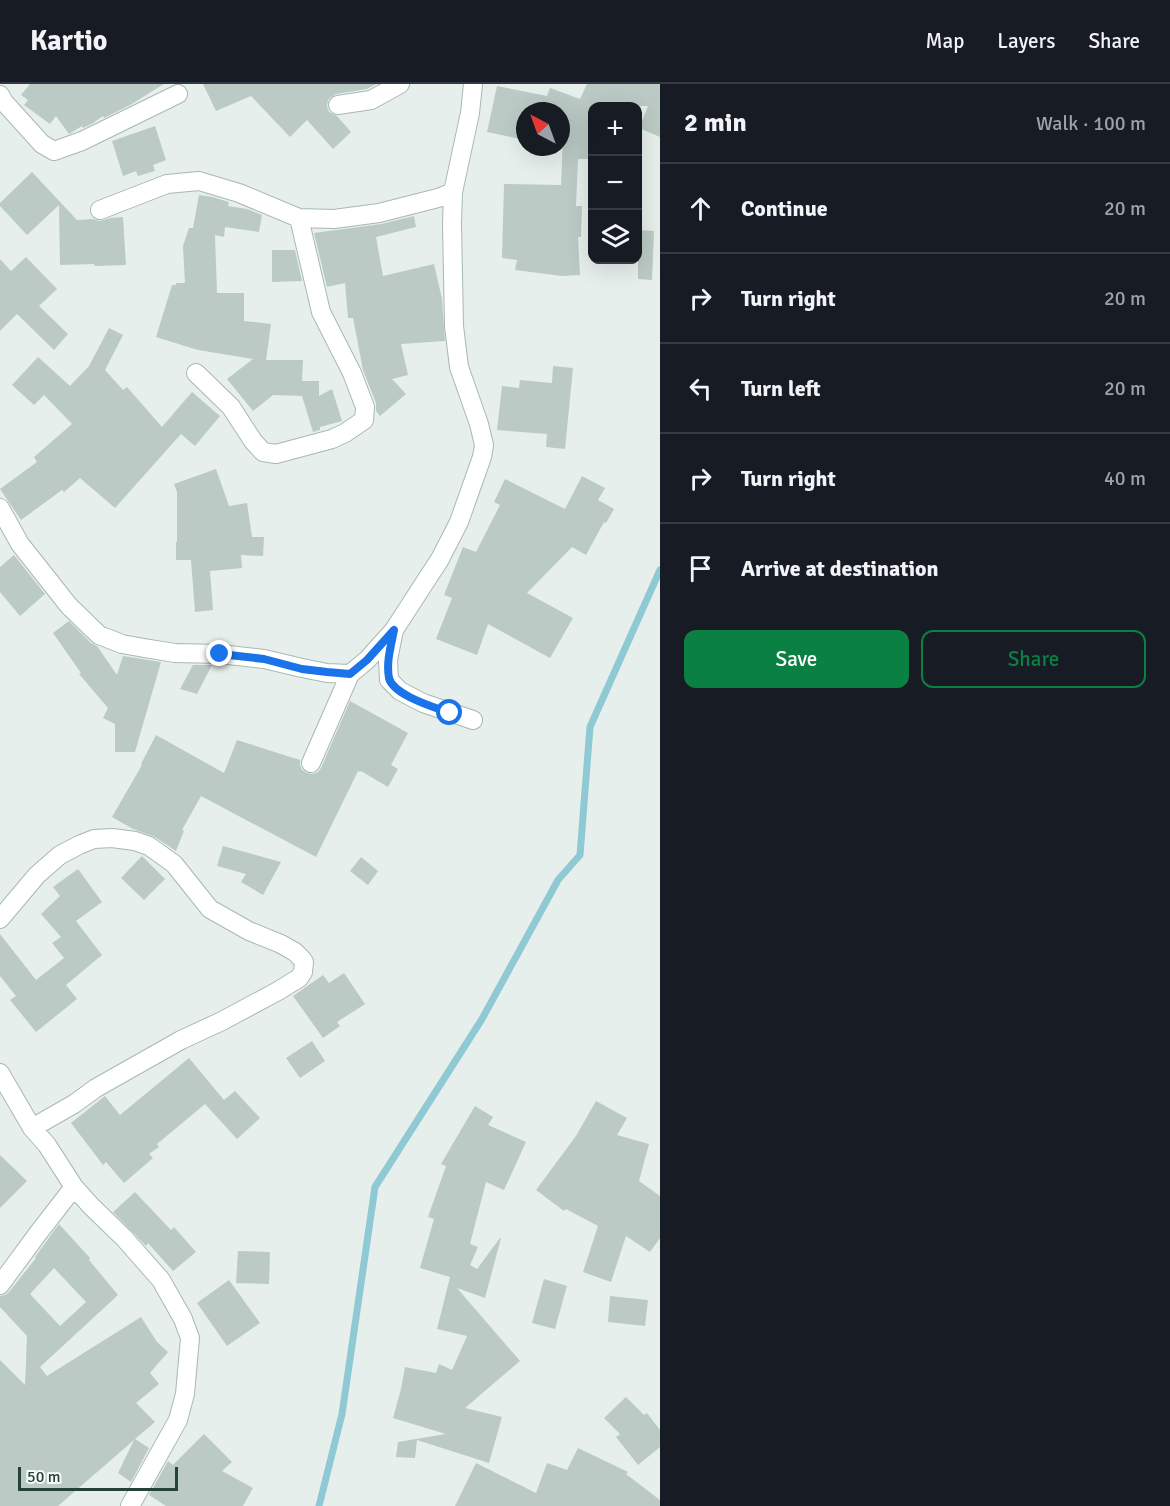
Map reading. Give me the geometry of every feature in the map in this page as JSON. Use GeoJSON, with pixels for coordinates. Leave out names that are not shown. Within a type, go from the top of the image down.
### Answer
{"type":"FeatureCollection","features":[{"type":"Feature","properties":{"kind":"street"},"geometry":{"type":"LineString","coordinates":[[3,84],[0,92],[4,102],[42,144],[54,151],[82,141],[178,94]]}},
{"type":"Feature","properties":{"kind":"street"},"geometry":{"type":"LineString","coordinates":[[338,105],[371,100],[400,84]]}},
{"type":"Feature","properties":{"kind":"street"},"geometry":{"type":"LineString","coordinates":[[311,763],[350,674],[367,660],[394,630],[440,559],[459,522],[478,472],[484,445],[459,367],[456,348],[452,224],[453,192],[470,113],[473,84]]}},
{"type":"Feature","properties":{"kind":"street"},"geometry":{"type":"LineString","coordinates":[[100,210],[167,184],[199,180],[239,193],[299,218],[334,219],[379,213],[453,192]]}},
{"type":"Feature","properties":{"kind":"street"},"geometry":{"type":"LineString","coordinates":[[196,373],[231,407],[262,452],[276,454],[332,439],[364,420],[365,407],[356,382],[321,312],[299,218]]}},
{"type":"Feature","properties":{"kind":"street"},"geometry":{"type":"LineString","coordinates":[[0,508],[20,544],[69,606],[99,635],[122,644],[154,650],[264,659],[302,669],[350,674]]}},
{"type":"Feature","properties":{"kind":"street"},"geometry":{"type":"LineString","coordinates":[[394,630],[388,660],[389,680],[400,691],[423,703],[472,720]]}},
{"type":"Feature","properties":{"kind":"street"},"geometry":{"type":"LineString","coordinates":[[0,919],[36,875],[60,855],[94,839],[112,838],[135,841],[149,846],[174,864],[210,909],[249,931],[281,944],[295,952],[304,962],[303,972],[299,978],[278,991],[181,1040],[96,1088],[74,1104],[32,1128]]}},
{"type":"Feature","properties":{"kind":"street"},"geometry":{"type":"LineString","coordinates":[[0,1073],[32,1128],[48,1145],[74,1187],[161,1280],[183,1319],[190,1338],[185,1394],[178,1420],[130,1506]]}},
{"type":"Feature","properties":{"kind":"street"},"geometry":{"type":"LineString","coordinates":[[0,1285],[74,1187]]}},
{"type":"Feature","properties":{"kind":"building"},"geometry":{"type":"Polygon","coordinates":[[[30,84],[164,84],[130,105],[69,134],[56,116],[50,124],[24,105],[28,100],[21,95],[30,84]]]}},
{"type":"Feature","properties":{"kind":"building"},"geometry":{"type":"Polygon","coordinates":[[[203,84],[376,84],[367,89],[336,94],[328,100],[329,112],[337,116],[351,132],[333,149],[307,120],[290,137],[251,96],[216,111],[203,84]]]}},
{"type":"Feature","properties":{"kind":"building"},"geometry":{"type":"Polygon","coordinates":[[[587,84],[660,84],[660,137],[642,129],[642,121],[648,106],[642,106],[642,102],[588,102],[588,159],[578,159],[576,206],[582,206],[581,237],[578,237],[580,275],[562,276],[515,270],[517,260],[502,258],[504,184],[561,185],[562,156],[570,156],[570,102],[516,102],[516,138],[487,132],[497,86],[547,96],[550,88],[580,99],[587,84]]]}},
{"type":"Feature","properties":{"kind":"building"},"geometry":{"type":"Polygon","coordinates":[[[155,126],[166,160],[153,165],[155,171],[138,176],[136,171],[123,176],[112,141],[155,126]]]}},
{"type":"Feature","properties":{"kind":"building"},"geometry":{"type":"Polygon","coordinates":[[[32,172],[77,220],[99,221],[123,217],[126,265],[60,265],[59,205],[27,235],[0,206],[0,203],[32,172]]]}},
{"type":"Feature","properties":{"kind":"building"},"geometry":{"type":"Polygon","coordinates":[[[199,195],[229,202],[228,206],[247,209],[262,215],[259,232],[225,227],[224,237],[215,235],[217,293],[244,293],[244,321],[271,324],[266,360],[303,360],[302,381],[319,381],[319,396],[332,389],[342,421],[320,427],[320,430],[313,432],[302,396],[273,395],[253,411],[227,379],[253,359],[198,350],[156,337],[172,285],[185,283],[183,246],[189,228],[193,228],[199,195]]]}},
{"type":"Feature","properties":{"kind":"building"},"geometry":{"type":"Polygon","coordinates":[[[414,216],[416,227],[376,237],[383,276],[434,264],[442,299],[445,341],[401,344],[408,375],[392,379],[406,394],[380,416],[376,411],[376,403],[363,370],[353,318],[348,318],[345,283],[327,287],[314,233],[381,224],[414,216]]]}},
{"type":"Feature","properties":{"kind":"building"},"geometry":{"type":"Polygon","coordinates":[[[642,230],[654,231],[652,280],[638,279],[638,264],[642,264],[642,230]]]}},
{"type":"Feature","properties":{"kind":"building"},"geometry":{"type":"Polygon","coordinates":[[[272,250],[295,250],[302,281],[272,282],[272,250]]]}},
{"type":"Feature","properties":{"kind":"building"},"geometry":{"type":"Polygon","coordinates":[[[26,257],[57,289],[39,306],[68,334],[54,350],[17,314],[0,331],[0,259],[11,271],[26,257]]]}},
{"type":"Feature","properties":{"kind":"building"},"geometry":{"type":"Polygon","coordinates":[[[109,328],[123,335],[105,370],[123,390],[127,387],[162,427],[192,392],[220,416],[195,446],[181,434],[115,508],[80,478],[64,492],[62,490],[21,520],[0,489],[37,462],[34,457],[72,424],[44,395],[34,405],[12,385],[38,357],[70,386],[89,366],[109,328]]]}},
{"type":"Feature","properties":{"kind":"building"},"geometry":{"type":"Polygon","coordinates":[[[553,366],[573,368],[565,449],[546,447],[547,434],[497,430],[502,386],[519,388],[520,380],[552,383],[553,366]]]}},
{"type":"Feature","properties":{"kind":"building"},"geometry":{"type":"Polygon","coordinates":[[[216,469],[229,506],[247,503],[252,537],[264,537],[263,556],[241,555],[242,568],[210,571],[213,610],[195,612],[191,560],[176,560],[177,492],[174,484],[216,469]]]}},
{"type":"Feature","properties":{"kind":"building"},"geometry":{"type":"Polygon","coordinates":[[[582,476],[605,488],[598,500],[614,509],[586,555],[572,547],[527,593],[573,618],[550,658],[488,624],[477,655],[436,639],[452,598],[444,595],[463,547],[476,552],[500,505],[494,502],[505,479],[565,509],[582,476]]]}},
{"type":"Feature","properties":{"kind":"building"},"geometry":{"type":"Polygon","coordinates":[[[14,555],[45,594],[20,616],[0,592],[0,567],[14,555]]]}},
{"type":"Feature","properties":{"kind":"building"},"geometry":{"type":"Polygon","coordinates":[[[69,621],[97,646],[117,675],[123,656],[161,662],[135,752],[115,752],[115,724],[103,718],[108,708],[79,674],[81,673],[53,633],[69,621]]]}},
{"type":"Feature","properties":{"kind":"building"},"geometry":{"type":"Polygon","coordinates":[[[193,665],[212,665],[197,694],[180,689],[193,665]]]}},
{"type":"Feature","properties":{"kind":"building"},"geometry":{"type":"Polygon","coordinates":[[[350,701],[408,733],[391,765],[398,769],[388,787],[358,771],[316,857],[201,796],[182,830],[184,831],[176,851],[155,837],[133,829],[112,817],[142,765],[156,735],[224,773],[237,740],[300,760],[302,770],[313,774],[321,768],[350,701]]]}},
{"type":"Feature","properties":{"kind":"building"},"geometry":{"type":"Polygon","coordinates":[[[223,846],[281,862],[263,895],[241,882],[246,874],[217,866],[223,846]]]}},
{"type":"Feature","properties":{"kind":"building"},"geometry":{"type":"Polygon","coordinates":[[[142,856],[165,879],[144,900],[121,878],[142,856]]]}},
{"type":"Feature","properties":{"kind":"building"},"geometry":{"type":"Polygon","coordinates":[[[361,857],[378,871],[368,885],[350,871],[361,857]]]}},
{"type":"Feature","properties":{"kind":"building"},"geometry":{"type":"Polygon","coordinates":[[[78,869],[102,902],[76,921],[102,955],[66,985],[77,999],[36,1032],[10,1000],[16,996],[0,976],[0,934],[36,980],[64,958],[52,943],[61,937],[41,914],[60,896],[53,887],[78,869]]]}},
{"type":"Feature","properties":{"kind":"building"},"geometry":{"type":"Polygon","coordinates":[[[344,973],[365,1004],[337,1022],[340,1026],[323,1038],[293,996],[323,975],[329,983],[344,973]]]}},
{"type":"Feature","properties":{"kind":"building"},"geometry":{"type":"Polygon","coordinates":[[[312,1041],[325,1061],[300,1078],[286,1058],[312,1041]]]}},
{"type":"Feature","properties":{"kind":"building"},"geometry":{"type":"Polygon","coordinates":[[[189,1058],[224,1100],[235,1091],[260,1118],[237,1139],[205,1104],[157,1144],[159,1147],[149,1154],[153,1158],[124,1183],[106,1162],[103,1165],[71,1123],[105,1096],[120,1115],[189,1058]]]}},
{"type":"Feature","properties":{"kind":"building"},"geometry":{"type":"Polygon","coordinates":[[[596,1101],[627,1118],[617,1135],[649,1144],[639,1181],[660,1196],[660,1238],[650,1252],[626,1236],[611,1282],[583,1272],[598,1226],[566,1209],[564,1211],[536,1190],[576,1136],[596,1101]]]}},
{"type":"Feature","properties":{"kind":"building"},"geometry":{"type":"Polygon","coordinates":[[[475,1106],[493,1117],[488,1125],[526,1142],[504,1190],[486,1182],[470,1244],[478,1247],[470,1265],[477,1269],[501,1238],[485,1298],[457,1288],[520,1361],[465,1408],[502,1417],[489,1463],[417,1440],[415,1458],[396,1457],[398,1442],[446,1434],[393,1418],[405,1367],[436,1373],[439,1364],[452,1370],[467,1336],[437,1329],[450,1277],[420,1268],[434,1219],[428,1217],[446,1166],[441,1164],[475,1106]]]}},
{"type":"Feature","properties":{"kind":"building"},"geometry":{"type":"Polygon","coordinates":[[[0,1155],[27,1181],[0,1208],[0,1155]]]}},
{"type":"Feature","properties":{"kind":"building"},"geometry":{"type":"Polygon","coordinates":[[[135,1192],[171,1230],[174,1227],[196,1252],[173,1271],[148,1243],[146,1246],[113,1212],[135,1192]]]}},
{"type":"Feature","properties":{"kind":"building"},"geometry":{"type":"Polygon","coordinates":[[[59,1224],[90,1258],[89,1260],[118,1295],[40,1367],[47,1376],[141,1317],[157,1342],[168,1352],[150,1373],[159,1384],[136,1403],[155,1422],[135,1439],[149,1448],[131,1482],[118,1473],[134,1440],[58,1506],[0,1506],[0,1360],[25,1385],[27,1336],[0,1307],[0,1296],[9,1292],[59,1224]],[[54,1268],[30,1294],[60,1326],[86,1302],[54,1268]]]}},
{"type":"Feature","properties":{"kind":"building"},"geometry":{"type":"Polygon","coordinates":[[[238,1251],[270,1252],[269,1284],[236,1283],[238,1251]]]}},
{"type":"Feature","properties":{"kind":"building"},"geometry":{"type":"Polygon","coordinates":[[[544,1279],[567,1286],[555,1329],[532,1323],[544,1279]]]}},
{"type":"Feature","properties":{"kind":"building"},"geometry":{"type":"Polygon","coordinates":[[[229,1280],[260,1323],[227,1346],[197,1303],[229,1280]]]}},
{"type":"Feature","properties":{"kind":"building"},"geometry":{"type":"Polygon","coordinates":[[[610,1296],[648,1300],[645,1326],[608,1322],[610,1296]]]}},
{"type":"Feature","properties":{"kind":"building"},"geometry":{"type":"Polygon","coordinates":[[[626,1397],[644,1415],[647,1413],[660,1430],[660,1447],[638,1465],[616,1437],[620,1434],[604,1418],[626,1397]]]}},
{"type":"Feature","properties":{"kind":"building"},"geometry":{"type":"Polygon","coordinates":[[[204,1434],[232,1462],[222,1471],[253,1488],[243,1506],[166,1506],[149,1495],[168,1461],[173,1465],[204,1434]]]}},
{"type":"Feature","properties":{"kind":"building"},"geometry":{"type":"Polygon","coordinates":[[[578,1448],[628,1472],[626,1474],[660,1500],[660,1506],[455,1506],[476,1463],[536,1493],[547,1463],[567,1470],[578,1448]]]}},
{"type":"Feature","properties":{"kind":"waterway"},"geometry":{"type":"LineString","coordinates":[[319,1506],[342,1414],[375,1187],[482,1019],[558,880],[580,855],[590,727],[660,570]]}},
{"type":"Feature","properties":{"kind":"route"},"geometry":{"type":"LineString","coordinates":[[220,654],[264,659],[302,669],[350,674],[367,660],[394,630],[388,660],[389,680],[400,691],[450,713]]}}]}
